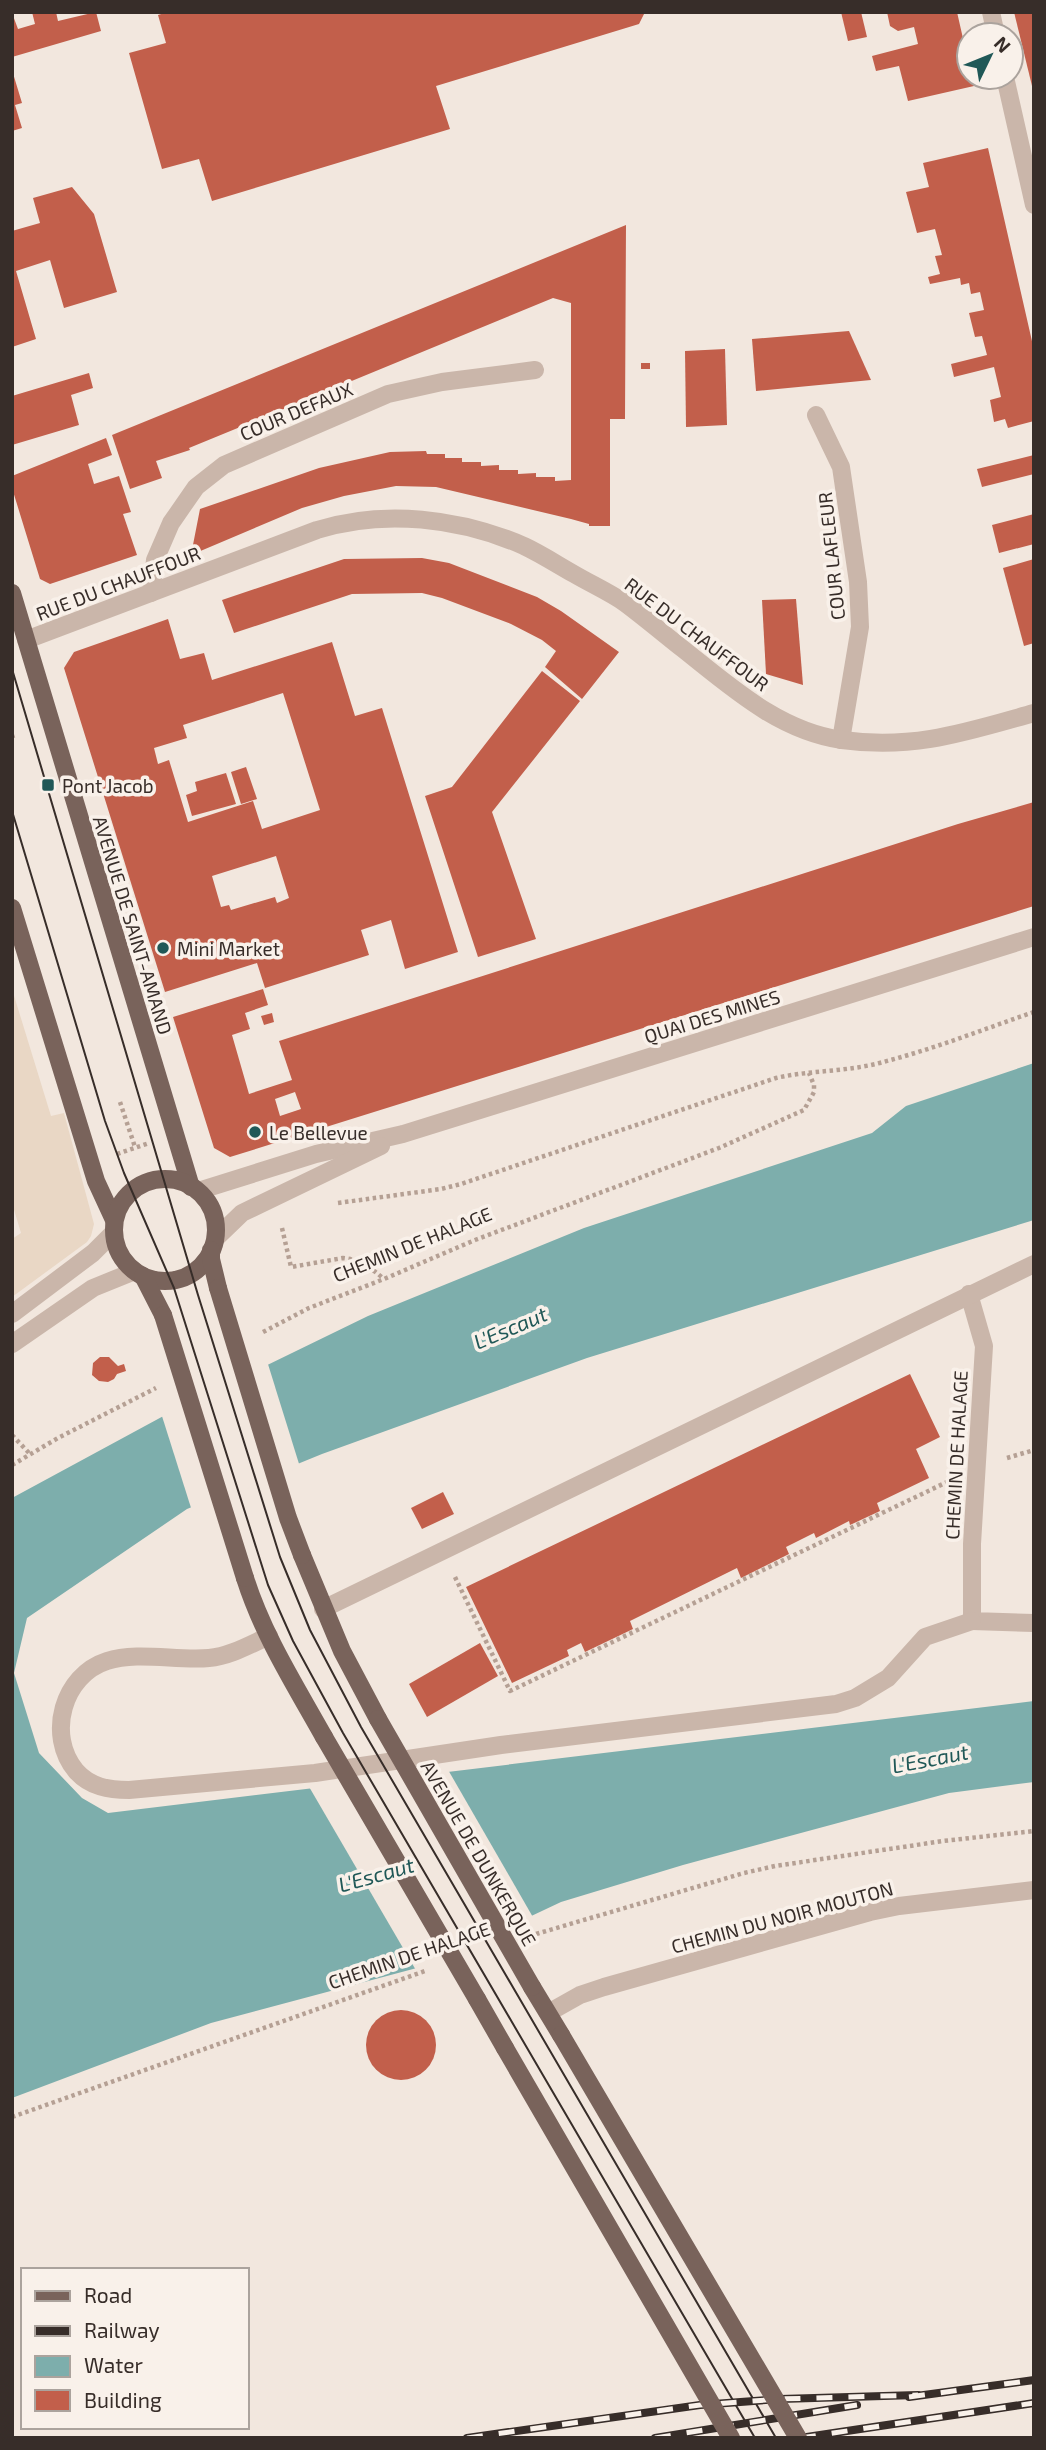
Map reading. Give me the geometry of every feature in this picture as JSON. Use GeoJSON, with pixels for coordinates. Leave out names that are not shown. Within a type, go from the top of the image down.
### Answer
{"type":"FeatureCollection","features":[{"type":"Feature","properties":{"kind":"main road","name":"AVENUE DE SAINT-AMAND"},"geometry":{"type":"LineString","coordinates":[[12,593],[174,1134],[194,1189]]}},
{"type":"Feature","properties":{"kind":"main road"},"geometry":{"type":"LineString","coordinates":[[12,908],[90,1164],[114,1226],[120,1254],[139,1273],[163,1315],[245,1578],[269,1636],[324,1737],[732,2438]]}},
{"type":"Feature","properties":{"kind":"main road"},"geometry":{"type":"LineString","coordinates":[[114,1226],[124,1199],[145,1183],[170,1179],[194,1189],[211,1210],[215,1227],[213,1245],[197,1269],[179,1279],[159,1280],[139,1273]]}},
{"type":"Feature","properties":{"kind":"main road","name":"AVENUE DE DUNKERQUE"},"geometry":{"type":"LineString","coordinates":[[213,1245],[211,1259],[218,1288],[281,1495],[323,1609],[378,1719],[532,1987],[798,2438]]}},
{"type":"Feature","properties":{"kind":"street"},"geometry":{"type":"LineString","coordinates":[[1008,91],[1034,205]]}},
{"type":"Feature","properties":{"kind":"street","name":"COUR DEFAUX"},"geometry":{"type":"LineString","coordinates":[[151,593],[155,560],[171,523],[195,487],[224,465],[388,394],[442,382],[535,370]]}},
{"type":"Feature","properties":{"kind":"street","name":"COUR LAFLEUR"},"geometry":{"type":"LineString","coordinates":[[816,415],[841,467],[858,582],[860,627],[841,740]]}},
{"type":"Feature","properties":{"kind":"street","name":"RUE DU CHAUFFOUR"},"geometry":{"type":"LineString","coordinates":[[26,640],[336,524],[402,517],[505,538],[527,548],[623,602],[746,699],[771,715],[811,732],[841,740],[919,742],[944,738],[1034,713]]}},
{"type":"Feature","properties":{"kind":"street","name":"QUAI DES MINES"},"geometry":{"type":"LineString","coordinates":[[194,1189],[316,1154],[403,1134],[1034,937]]}},
{"type":"Feature","properties":{"kind":"street","name":"QUAI DES MINES"},"geometry":{"type":"LineString","coordinates":[[213,1245],[242,1213],[403,1134]]}},
{"type":"Feature","properties":{"kind":"street"},"geometry":{"type":"LineString","coordinates":[[12,1314],[93,1252],[114,1226]]}},
{"type":"Feature","properties":{"kind":"street"},"geometry":{"type":"LineString","coordinates":[[323,1609],[1034,1264]]}},
{"type":"Feature","properties":{"kind":"street"},"geometry":{"type":"LineString","coordinates":[[12,1344],[93,1288],[139,1273]]}},
{"type":"Feature","properties":{"kind":"street","name":"CHEMIN DE HALAGE"},"geometry":{"type":"LineString","coordinates":[[969,1294],[984,1346],[971,1553],[972,1621]]}},
{"type":"Feature","properties":{"kind":"street"},"geometry":{"type":"LineString","coordinates":[[269,1636],[234,1652],[212,1658],[116,1658],[96,1665],[70,1692],[62,1714],[62,1740],[76,1771],[94,1785],[129,1790],[315,1773],[501,1745],[836,1704],[855,1698],[888,1678],[925,1637],[972,1621],[1034,1623]]}},
{"type":"Feature","properties":{"kind":"street","name":"CHEMIN DU NOIR MOUTON"},"geometry":{"type":"LineString","coordinates":[[548,2013],[591,1992],[835,1921],[899,1906],[1034,1890]]}},
{"type":"Feature","properties":{"kind":"path"},"geometry":{"type":"LineString","coordinates":[[326,1205],[461,1184],[776,1078],[884,1062],[1034,1012]]}},
{"type":"Feature","properties":{"kind":"path","name":"CHEMIN DE HALAGE"},"geometry":{"type":"LineString","coordinates":[[262,1333],[310,1308],[475,1240],[719,1148],[804,1110],[814,1092],[809,1073]]}},
{"type":"Feature","properties":{"kind":"path"},"geometry":{"type":"LineString","coordinates":[[120,1102],[135,1147]]}},
{"type":"Feature","properties":{"kind":"path"},"geometry":{"type":"LineString","coordinates":[[90,1164],[174,1134]]}},
{"type":"Feature","properties":{"kind":"path"},"geometry":{"type":"LineString","coordinates":[[281,1225],[291,1267],[343,1258],[352,1259],[369,1266],[384,1279]]}},
{"type":"Feature","properties":{"kind":"path"},"geometry":{"type":"LineString","coordinates":[[12,1465],[166,1382]]}},
{"type":"Feature","properties":{"kind":"path"},"geometry":{"type":"LineString","coordinates":[[12,1435],[30,1454]]}},
{"type":"Feature","properties":{"kind":"path"},"geometry":{"type":"LineString","coordinates":[[442,1551],[510,1691],[977,1468]]}},
{"type":"Feature","properties":{"kind":"path"},"geometry":{"type":"LineString","coordinates":[[527,1937],[775,1866],[943,1841],[1034,1831]]}},
{"type":"Feature","properties":{"kind":"path","name":"CHEMIN DE HALAGE"},"geometry":{"type":"LineString","coordinates":[[12,2117],[426,1970]]}},
{"type":"Feature","properties":{"kind":"shaded area"},"geometry":{"type":"Polygon","coordinates":[[[12,989],[51,1116],[64,1113],[94,1224],[87,1242],[12,1297],[12,1239],[21,1233],[12,1203],[12,989]]]}},
{"type":"Feature","properties":{"kind":"water","name":"L'Escaut"},"geometry":{"type":"Polygon","coordinates":[[[1034,1063],[1034,1220],[587,1358],[322,1454],[187,1509],[27,1618],[14,1673],[39,1753],[82,1798],[108,1813],[1034,1701],[1034,1782],[949,1793],[683,1865],[561,1902],[428,1965],[211,2023],[12,2098],[12,1498],[169,1413],[368,1316],[584,1228],[872,1133],[906,1106],[1034,1063]]]}},
{"type":"Feature","properties":{"kind":"pier"},"geometry":{"type":"Polygon","coordinates":[[[267,1361],[300,1467],[192,1511],[161,1413],[267,1361]]]}},
{"type":"Feature","properties":{"kind":"pier"},"geometry":{"type":"Polygon","coordinates":[[[447,1768],[534,1919],[417,1972],[308,1785],[447,1768]]]}},
{"type":"Feature","properties":{"kind":"building"},"geometry":{"type":"Polygon","coordinates":[[[32,12],[56,12],[58,21],[96,12],[101,31],[12,57],[12,13],[18,29],[35,24],[32,12]]]}},
{"type":"Feature","properties":{"kind":"building"},"geometry":{"type":"Polygon","coordinates":[[[168,12],[645,12],[639,24],[436,86],[450,129],[212,201],[199,159],[162,169],[129,53],[166,43],[158,15],[168,12]]]}},
{"type":"Feature","properties":{"kind":"building"},"geometry":{"type":"Polygon","coordinates":[[[841,12],[861,12],[867,37],[848,41],[841,12]]]}},
{"type":"Feature","properties":{"kind":"building"},"geometry":{"type":"Polygon","coordinates":[[[887,12],[957,12],[959,21],[955,21],[955,90],[908,101],[899,66],[876,71],[872,56],[918,44],[914,27],[898,31],[890,26],[887,12]]]}},
{"type":"Feature","properties":{"kind":"building"},"geometry":{"type":"Polygon","coordinates":[[[1014,12],[1034,12],[1034,90],[1025,57],[1025,21],[1016,21],[1014,12]]]}},
{"type":"Feature","properties":{"kind":"building"},"geometry":{"type":"Polygon","coordinates":[[[12,70],[22,103],[15,105],[22,128],[12,131],[12,70]]]}},
{"type":"Feature","properties":{"kind":"building"},"geometry":{"type":"Polygon","coordinates":[[[988,148],[1034,350],[1034,421],[1008,428],[1005,419],[994,422],[990,400],[1001,397],[994,367],[954,377],[951,364],[987,355],[982,336],[975,337],[969,313],[984,310],[980,292],[971,294],[969,283],[961,285],[960,278],[930,284],[928,277],[940,274],[935,256],[942,255],[935,229],[917,233],[906,192],[929,187],[923,163],[988,148]]]}},
{"type":"Feature","properties":{"kind":"building"},"geometry":{"type":"Polygon","coordinates":[[[72,187],[94,214],[117,292],[64,308],[50,260],[16,271],[36,339],[12,347],[12,231],[40,223],[33,198],[72,187]]]}},
{"type":"Feature","properties":{"kind":"building"},"geometry":{"type":"Polygon","coordinates":[[[626,225],[625,419],[610,419],[610,526],[589,526],[571,519],[436,487],[396,486],[344,496],[302,508],[191,555],[200,509],[319,468],[390,452],[426,451],[427,454],[445,454],[445,458],[462,458],[462,462],[481,462],[481,466],[499,465],[499,470],[518,470],[518,474],[536,473],[536,477],[555,477],[555,481],[571,480],[571,303],[553,298],[189,448],[190,450],[156,461],[162,478],[130,489],[112,435],[626,225]]]}},
{"type":"Feature","properties":{"kind":"building"},"geometry":{"type":"Polygon","coordinates":[[[849,331],[871,380],[756,391],[752,339],[849,331]]]}},
{"type":"Feature","properties":{"kind":"building"},"geometry":{"type":"Polygon","coordinates":[[[725,349],[727,425],[686,427],[685,351],[725,349]]]}},
{"type":"Feature","properties":{"kind":"building"},"geometry":{"type":"Polygon","coordinates":[[[641,363],[650,363],[650,369],[641,369],[641,363]]]}},
{"type":"Feature","properties":{"kind":"building"},"geometry":{"type":"Polygon","coordinates":[[[89,373],[93,388],[71,395],[79,425],[12,445],[12,396],[89,373]]]}},
{"type":"Feature","properties":{"kind":"building"},"geometry":{"type":"Polygon","coordinates":[[[106,438],[112,455],[88,464],[94,484],[119,476],[131,512],[123,514],[137,555],[50,584],[40,579],[12,488],[12,476],[106,438]]]}},
{"type":"Feature","properties":{"kind":"building"},"geometry":{"type":"Polygon","coordinates":[[[1034,455],[1034,474],[982,487],[977,469],[1034,455]]]}},
{"type":"Feature","properties":{"kind":"building"},"geometry":{"type":"Polygon","coordinates":[[[1034,514],[1034,544],[999,553],[992,525],[1034,514]]]}},
{"type":"Feature","properties":{"kind":"building"},"geometry":{"type":"Polygon","coordinates":[[[422,558],[449,563],[537,597],[619,652],[582,699],[545,667],[556,651],[542,640],[511,624],[442,598],[422,593],[352,594],[234,633],[222,600],[344,559],[422,558]]]}},
{"type":"Feature","properties":{"kind":"building"},"geometry":{"type":"Polygon","coordinates":[[[1034,559],[1034,643],[1024,646],[1003,568],[1034,559]]]}},
{"type":"Feature","properties":{"kind":"building"},"geometry":{"type":"Polygon","coordinates":[[[796,599],[803,685],[766,674],[762,600],[796,599]]]}},
{"type":"Feature","properties":{"kind":"building"},"geometry":{"type":"Polygon","coordinates":[[[168,619],[180,659],[204,653],[212,680],[332,642],[355,716],[382,708],[458,952],[405,969],[391,920],[361,930],[369,955],[265,988],[257,963],[165,992],[64,668],[74,652],[168,619]],[[283,693],[183,725],[187,738],[154,748],[158,764],[169,760],[188,822],[253,801],[262,829],[320,810],[283,693]],[[276,856],[212,876],[221,907],[229,905],[231,910],[275,897],[277,903],[289,898],[276,856]]]}},
{"type":"Feature","properties":{"kind":"building"},"geometry":{"type":"Polygon","coordinates":[[[542,671],[580,701],[492,812],[536,939],[478,957],[425,796],[452,787],[542,671]]]}},
{"type":"Feature","properties":{"kind":"building"},"geometry":{"type":"Polygon","coordinates":[[[246,767],[257,799],[241,804],[231,772],[246,767]]]}},
{"type":"Feature","properties":{"kind":"building"},"geometry":{"type":"Polygon","coordinates":[[[226,773],[236,804],[192,816],[186,795],[197,791],[195,782],[226,773]]]}},
{"type":"Feature","properties":{"kind":"building"},"geometry":{"type":"Polygon","coordinates":[[[1034,802],[1034,906],[230,1157],[214,1148],[173,1017],[263,989],[268,1005],[245,1013],[250,1029],[232,1035],[249,1094],[292,1080],[279,1041],[1034,802]],[[295,1092],[275,1099],[280,1116],[301,1109],[295,1092]]]}},
{"type":"Feature","properties":{"kind":"building"},"geometry":{"type":"Polygon","coordinates":[[[272,1013],[274,1022],[264,1025],[261,1016],[272,1013]]]}},
{"type":"Feature","properties":{"kind":"building"},"geometry":{"type":"Polygon","coordinates":[[[100,1357],[109,1357],[118,1366],[124,1364],[126,1371],[117,1374],[108,1382],[99,1381],[92,1375],[93,1363],[100,1357]]]}},
{"type":"Feature","properties":{"kind":"building"},"geometry":{"type":"Polygon","coordinates":[[[910,1374],[940,1437],[916,1449],[929,1478],[877,1503],[880,1511],[850,1525],[849,1521],[816,1538],[814,1533],[786,1547],[789,1554],[741,1578],[737,1568],[630,1621],[633,1629],[585,1652],[581,1643],[567,1650],[569,1656],[512,1683],[466,1587],[910,1374]]]}},
{"type":"Feature","properties":{"kind":"building"},"geometry":{"type":"Polygon","coordinates":[[[443,1492],[454,1514],[422,1529],[411,1508],[443,1492]]]}},
{"type":"Feature","properties":{"kind":"building"},"geometry":{"type":"Polygon","coordinates":[[[480,1643],[498,1676],[427,1717],[409,1684],[480,1643]]]}},
{"type":"Feature","properties":{"kind":"building"},"geometry":{"type":"Polygon","coordinates":[[[401,2010],[420,2016],[430,2026],[436,2045],[430,2064],[420,2074],[401,2080],[382,2074],[372,2064],[366,2045],[372,2026],[382,2016],[401,2010]]]}},
{"type":"Feature","properties":{"kind":"tram line"},"geometry":{"type":"LineString","coordinates":[[12,669],[198,1295],[280,1557],[310,1630],[361,1727],[776,2438]]}},
{"type":"Feature","properties":{"kind":"tram line"},"geometry":{"type":"LineString","coordinates":[[12,811],[105,1121],[124,1173],[174,1288],[268,1585],[293,1641],[343,1733],[755,2438]]}},
{"type":"Feature","properties":{"kind":"railway"},"geometry":{"type":"LineString","coordinates":[[909,2397],[1034,2380]]}},
{"type":"Feature","properties":{"kind":"railway"},"geometry":{"type":"LineString","coordinates":[[467,2438],[700,2405],[780,2399],[918,2395]]}},
{"type":"Feature","properties":{"kind":"railway"},"geometry":{"type":"LineString","coordinates":[[800,2438],[1034,2403]]}},
{"type":"Feature","properties":{"kind":"railway"},"geometry":{"type":"LineString","coordinates":[[655,2438],[857,2405]]}},
{"type":"Feature","properties":{"kind":"place","name":"Pont Jacob"},"geometry":{"type":"Point","coordinates":[48,785]}},
{"type":"Feature","properties":{"kind":"place","name":"Mini Market"},"geometry":{"type":"Point","coordinates":[163,948]}},
{"type":"Feature","properties":{"kind":"place","name":"Le Bellevue"},"geometry":{"type":"Point","coordinates":[255,1132]}}]}
